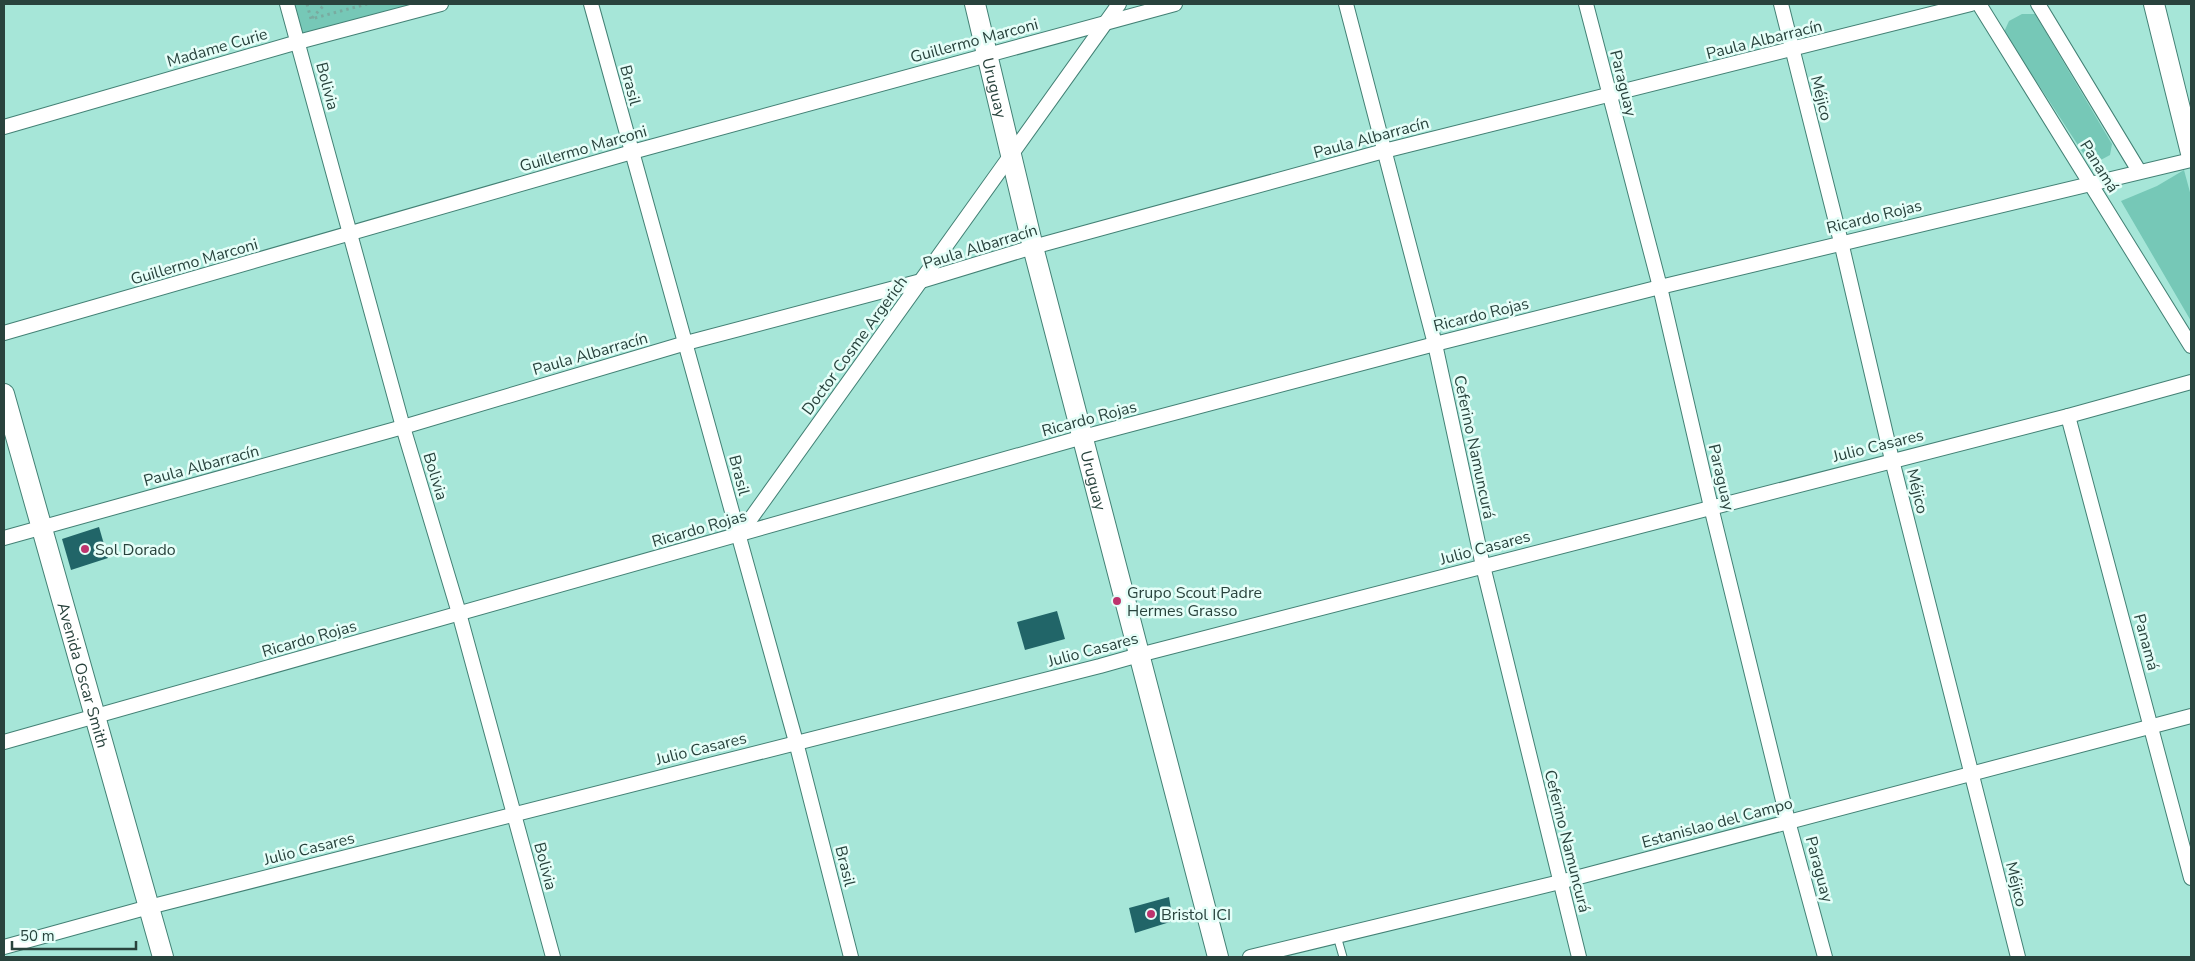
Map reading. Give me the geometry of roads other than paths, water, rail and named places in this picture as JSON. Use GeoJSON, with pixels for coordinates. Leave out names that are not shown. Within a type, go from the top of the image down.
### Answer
{"type":"FeatureCollection","features":[{"type":"Feature","properties":{"kind":"street","name":"Bolivia"},"geometry":{"type":"LineString","coordinates":[[287,4],[403,427],[459,613],[553,957]]}},
{"type":"Feature","properties":{"kind":"street","name":"Madame Curie"},"geometry":{"type":"LineString","coordinates":[[4,127],[298,42],[441,4]]}},
{"type":"Feature","properties":{"kind":"street","name":"Brasil"},"geometry":{"type":"LineString","coordinates":[[591,4],[796,742],[851,957]]}},
{"type":"Feature","properties":{"kind":"street","name":"Uruguay"},"geometry":{"type":"LineString","coordinates":[[975,4],[1033,248],[1218,957]]}},
{"type":"Feature","properties":{"kind":"street","name":"Doctor Cosme Argerich"},"geometry":{"type":"LineString","coordinates":[[739,535],[1119,4]]}},
{"type":"Feature","properties":{"kind":"street","name":"Guillermo Marconi"},"geometry":{"type":"LineString","coordinates":[[4,333],[632,152],[1174,4]]}},
{"type":"Feature","properties":{"kind":"street","name":"Ceferino Namuncurá"},"geometry":{"type":"LineString","coordinates":[[1346,4],[1435,344],[1483,566],[1579,957]]}},
{"type":"Feature","properties":{"kind":"street","name":"Paraguay"},"geometry":{"type":"LineString","coordinates":[[1586,4],[1660,287],[1711,507],[1788,821],[1825,957]]}},
{"type":"Feature","properties":{"kind":"street","name":"Méjico"},"geometry":{"type":"LineString","coordinates":[[1781,4],[1841,242],[1892,460],[2018,957]]}},
{"type":"Feature","properties":{"kind":"street","name":"Paula Albarracín"},"geometry":{"type":"LineString","coordinates":[[4,538],[403,427],[686,343],[921,282],[1033,248],[1384,151],[1971,4]]}},
{"type":"Feature","properties":{"kind":"street","name":"Panamá"},"geometry":{"type":"LineString","coordinates":[[1979,4],[2191,346]]}},
{"type":"Feature","properties":{"kind":"street","name":"Panamá"},"geometry":{"type":"LineString","coordinates":[[2038,4],[2139,171]]}},
{"type":"Feature","properties":{"kind":"street"},"geometry":{"type":"LineString","coordinates":[[2154,4],[2191,152]]}},
{"type":"Feature","properties":{"kind":"street","name":"Ricardo Rojas"},"geometry":{"type":"LineString","coordinates":[[4,742],[1083,437],[1660,287],[2139,171],[2191,152]]}},
{"type":"Feature","properties":{"kind":"street","name":"Julio Casares"},"geometry":{"type":"LineString","coordinates":[[4,947],[149,907],[1100,666],[2068,416],[2191,382]]}},
{"type":"Feature","properties":{"kind":"street","name":"Avenida Oscar Smith"},"geometry":{"type":"LineString","coordinates":[[4,394],[163,957]]}},
{"type":"Feature","properties":{"kind":"street","name":"Panamá"},"geometry":{"type":"LineString","coordinates":[[2068,416],[2191,878]]}},
{"type":"Feature","properties":{"kind":"street","name":"Estanislao del Campo"},"geometry":{"type":"LineString","coordinates":[[1250,957],[1560,882],[2191,716]]}},
{"type":"Feature","properties":{"kind":"lane"},"geometry":{"type":"LineString","coordinates":[[1337,936],[1343,957]]}},
{"type":"Feature","properties":{"kind":"place","name":"Sol Dorado"},"geometry":{"type":"Point","coordinates":[85,549]}},
{"type":"Feature","properties":{"kind":"place","name":"Grupo Scout Padre Hermes Grasso"},"geometry":{"type":"Point","coordinates":[1117,601]}},
{"type":"Feature","properties":{"kind":"place","name":"Bristol ICI"},"geometry":{"type":"Point","coordinates":[1151,914]}}]}
